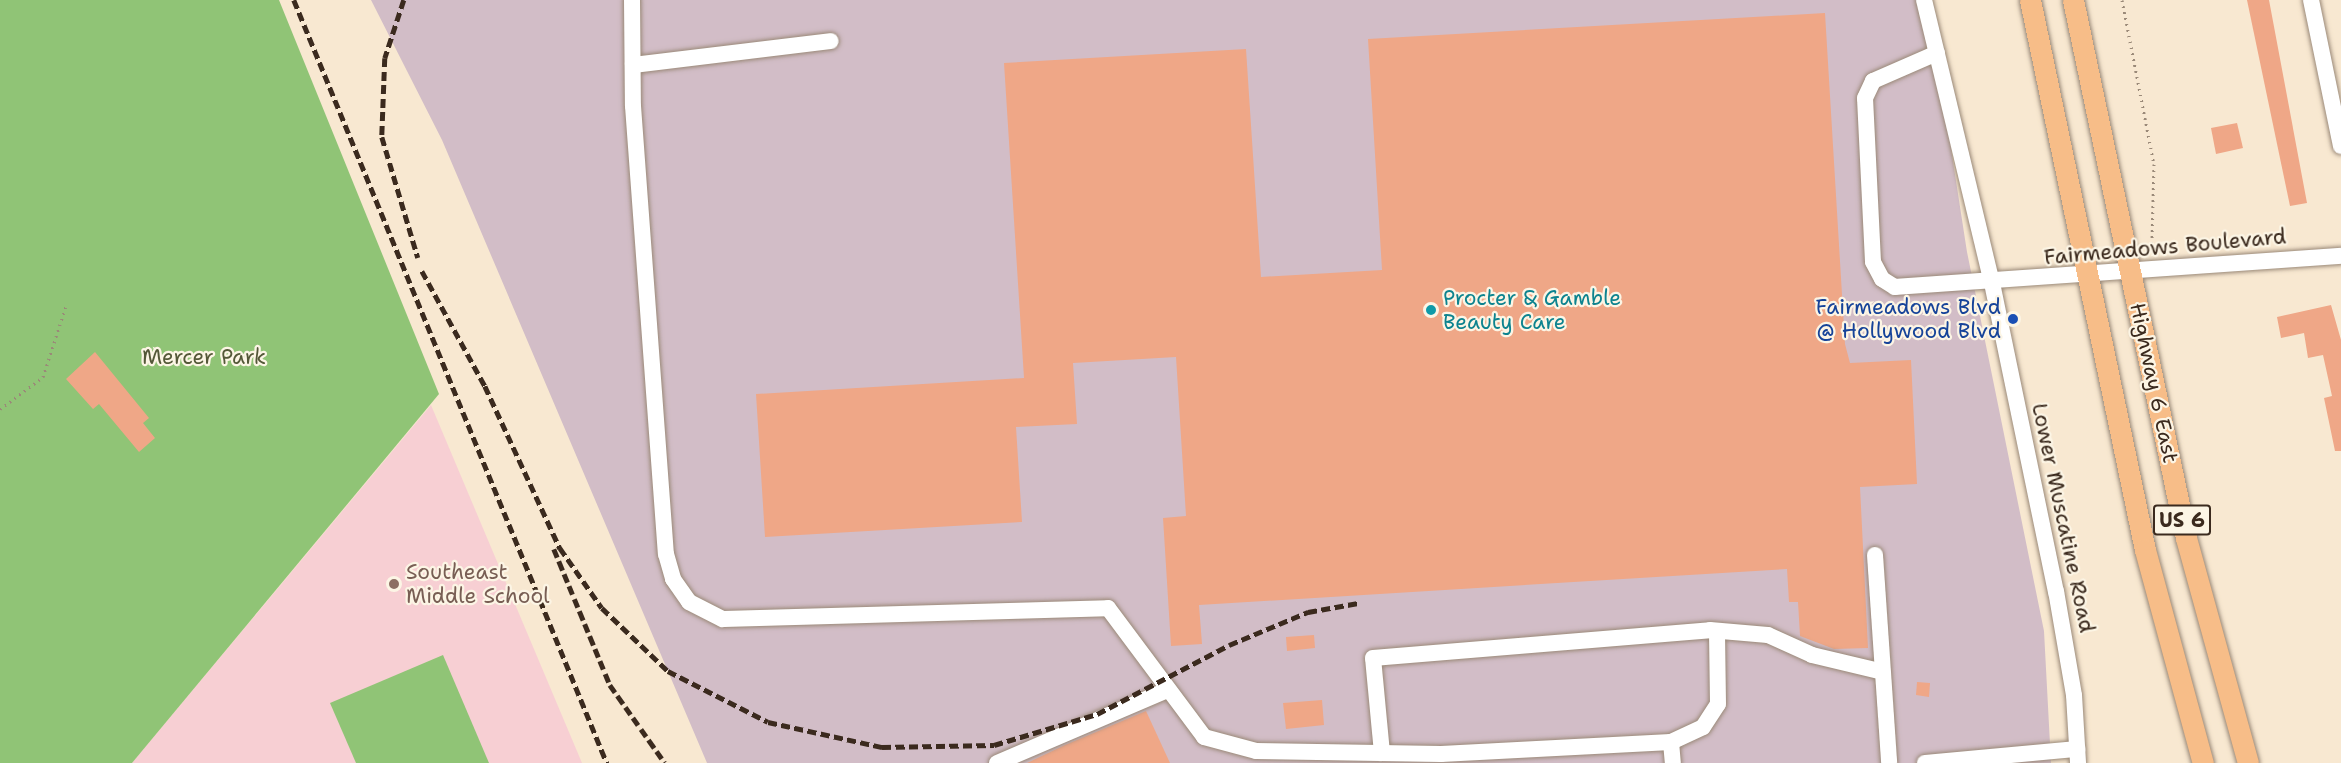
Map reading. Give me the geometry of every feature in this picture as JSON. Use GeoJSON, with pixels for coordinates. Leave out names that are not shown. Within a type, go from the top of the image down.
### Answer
{"type":"FeatureCollection","features":[{"type":"Feature","properties":{"kind":"main road","name":"Highway 6 East"},"geometry":{"type":"LineString","coordinates":[[2030,0],[2145,550],[2203,763]]}},
{"type":"Feature","properties":{"kind":"main road","name":"Highway 6 East"},"geometry":{"type":"LineString","coordinates":[[2073,0],[2186,538],[2248,763]]}},
{"type":"Feature","properties":{"kind":"street"},"geometry":{"type":"LineString","coordinates":[[632,0],[633,65],[666,554],[673,579],[689,602],[723,620],[1108,608],[1166,691],[1204,737],[1256,751],[1382,753],[1442,759],[1671,742],[1702,727],[1718,704],[1718,631]]}},
{"type":"Feature","properties":{"kind":"street","name":"Lower Muscatine Road"},"geometry":{"type":"LineString","coordinates":[[1924,0],[1992,283],[2061,618],[2078,756]]}},
{"type":"Feature","properties":{"kind":"street"},"geometry":{"type":"LineString","coordinates":[[2311,0],[2341,146]]}},
{"type":"Feature","properties":{"kind":"street"},"geometry":{"type":"LineString","coordinates":[[633,65],[831,41]]}},
{"type":"Feature","properties":{"kind":"street","name":"Fairmeadows Boulevard"},"geometry":{"type":"LineString","coordinates":[[1937,53],[1873,81],[1865,98],[1873,262],[1882,279],[1896,286],[1992,283],[2341,256]]}},
{"type":"Feature","properties":{"kind":"street"},"geometry":{"type":"LineString","coordinates":[[1875,555],[1879,671],[1889,763]]}},
{"type":"Feature","properties":{"kind":"street"},"geometry":{"type":"LineString","coordinates":[[1382,753],[1373,658],[1718,631],[1768,635],[1812,655],[1879,671]]}},
{"type":"Feature","properties":{"kind":"street"},"geometry":{"type":"LineString","coordinates":[[997,763],[1166,691]]}},
{"type":"Feature","properties":{"kind":"street"},"geometry":{"type":"LineString","coordinates":[[1671,742],[1673,763]]}},
{"type":"Feature","properties":{"kind":"street"},"geometry":{"type":"LineString","coordinates":[[1924,763],[2078,756]]}},
{"type":"Feature","properties":{"kind":"path"},"geometry":{"type":"LineString","coordinates":[[2122,0],[2154,164],[2152,242]]}},
{"type":"Feature","properties":{"kind":"path"},"geometry":{"type":"LineString","coordinates":[[0,409],[43,376],[66,306]]}},
{"type":"Feature","properties":{"kind":"shaded area"},"geometry":{"type":"Polygon","coordinates":[[[371,0],[1928,0],[1967,252],[2044,631],[2051,763],[707,763],[442,140],[371,0]]]}},
{"type":"Feature","properties":{"kind":"shaded area","name":"Southeast Middle School"},"geometry":{"type":"Polygon","coordinates":[[[431,405],[582,763],[132,763],[431,405]]]}},
{"type":"Feature","properties":{"kind":"green space","name":"Mercer Park"},"geometry":{"type":"Polygon","coordinates":[[[0,0],[279,0],[439,394],[132,763],[0,763],[0,0]]]}},
{"type":"Feature","properties":{"kind":"green space"},"geometry":{"type":"Polygon","coordinates":[[[443,655],[489,763],[356,763],[330,703],[443,655]]]}},
{"type":"Feature","properties":{"kind":"building"},"geometry":{"type":"Polygon","coordinates":[[[2247,0],[2269,0],[2307,203],[2290,206],[2247,0]]]}},
{"type":"Feature","properties":{"kind":"building","name":"Procter & Gamble Beauty Care"},"geometry":{"type":"Polygon","coordinates":[[[1825,13],[1845,344],[1850,363],[1911,360],[1917,484],[1860,487],[1868,648],[1834,649],[1800,636],[1798,602],[1789,602],[1787,569],[1199,605],[1202,644],[1171,646],[1163,518],[1186,516],[1176,357],[1073,363],[1077,424],[1016,427],[1022,522],[765,537],[756,394],[1024,378],[1004,63],[1246,49],[1261,277],[1382,270],[1368,39],[1825,13]]]}},
{"type":"Feature","properties":{"kind":"building"},"geometry":{"type":"Polygon","coordinates":[[[2237,123],[2243,148],[2216,154],[2211,128],[2237,123]]]}},
{"type":"Feature","properties":{"kind":"building"},"geometry":{"type":"Polygon","coordinates":[[[2331,305],[2341,340],[2341,451],[2335,451],[2324,398],[2332,396],[2323,355],[2308,358],[2304,333],[2281,338],[2277,317],[2331,305]]]}},
{"type":"Feature","properties":{"kind":"building"},"geometry":{"type":"Polygon","coordinates":[[[95,352],[149,418],[143,423],[155,438],[139,452],[99,404],[93,409],[66,379],[95,352]]]}},
{"type":"Feature","properties":{"kind":"building"},"geometry":{"type":"Polygon","coordinates":[[[1314,635],[1315,648],[1287,651],[1286,637],[1314,635]]]}},
{"type":"Feature","properties":{"kind":"building"},"geometry":{"type":"Polygon","coordinates":[[[1917,682],[1930,683],[1929,697],[1916,695],[1917,682]]]}},
{"type":"Feature","properties":{"kind":"building"},"geometry":{"type":"Polygon","coordinates":[[[1322,700],[1324,725],[1286,729],[1283,703],[1322,700]]]}},
{"type":"Feature","properties":{"kind":"building"},"geometry":{"type":"Polygon","coordinates":[[[1146,711],[1170,763],[1027,763],[1065,745],[1146,711]]]}},
{"type":"Feature","properties":{"kind":"railway"},"geometry":{"type":"LineString","coordinates":[[294,0],[607,763]]}},
{"type":"Feature","properties":{"kind":"railway"},"geometry":{"type":"LineString","coordinates":[[404,0],[385,58],[382,137],[418,258]]}},
{"type":"Feature","properties":{"kind":"railway"},"geometry":{"type":"LineString","coordinates":[[422,271],[485,386],[560,548],[602,608],[668,671],[768,722],[882,747],[994,745],[1097,714],[1229,645],[1308,612],[1358,603]]}},
{"type":"Feature","properties":{"kind":"railway"},"geometry":{"type":"LineString","coordinates":[[554,549],[610,685],[665,763]]}},
{"type":"Feature","properties":{"kind":"place","name":"Procter & Gamble Beauty Care"},"geometry":{"type":"Point","coordinates":[1431,310]}},
{"type":"Feature","properties":{"kind":"place","name":"Fairmeadows Blvd @ Hollywood Blvd"},"geometry":{"type":"Point","coordinates":[2013,319]}},
{"type":"Feature","properties":{"kind":"place","name":"Southeast Middle School"},"geometry":{"type":"Point","coordinates":[394,584]}}]}
